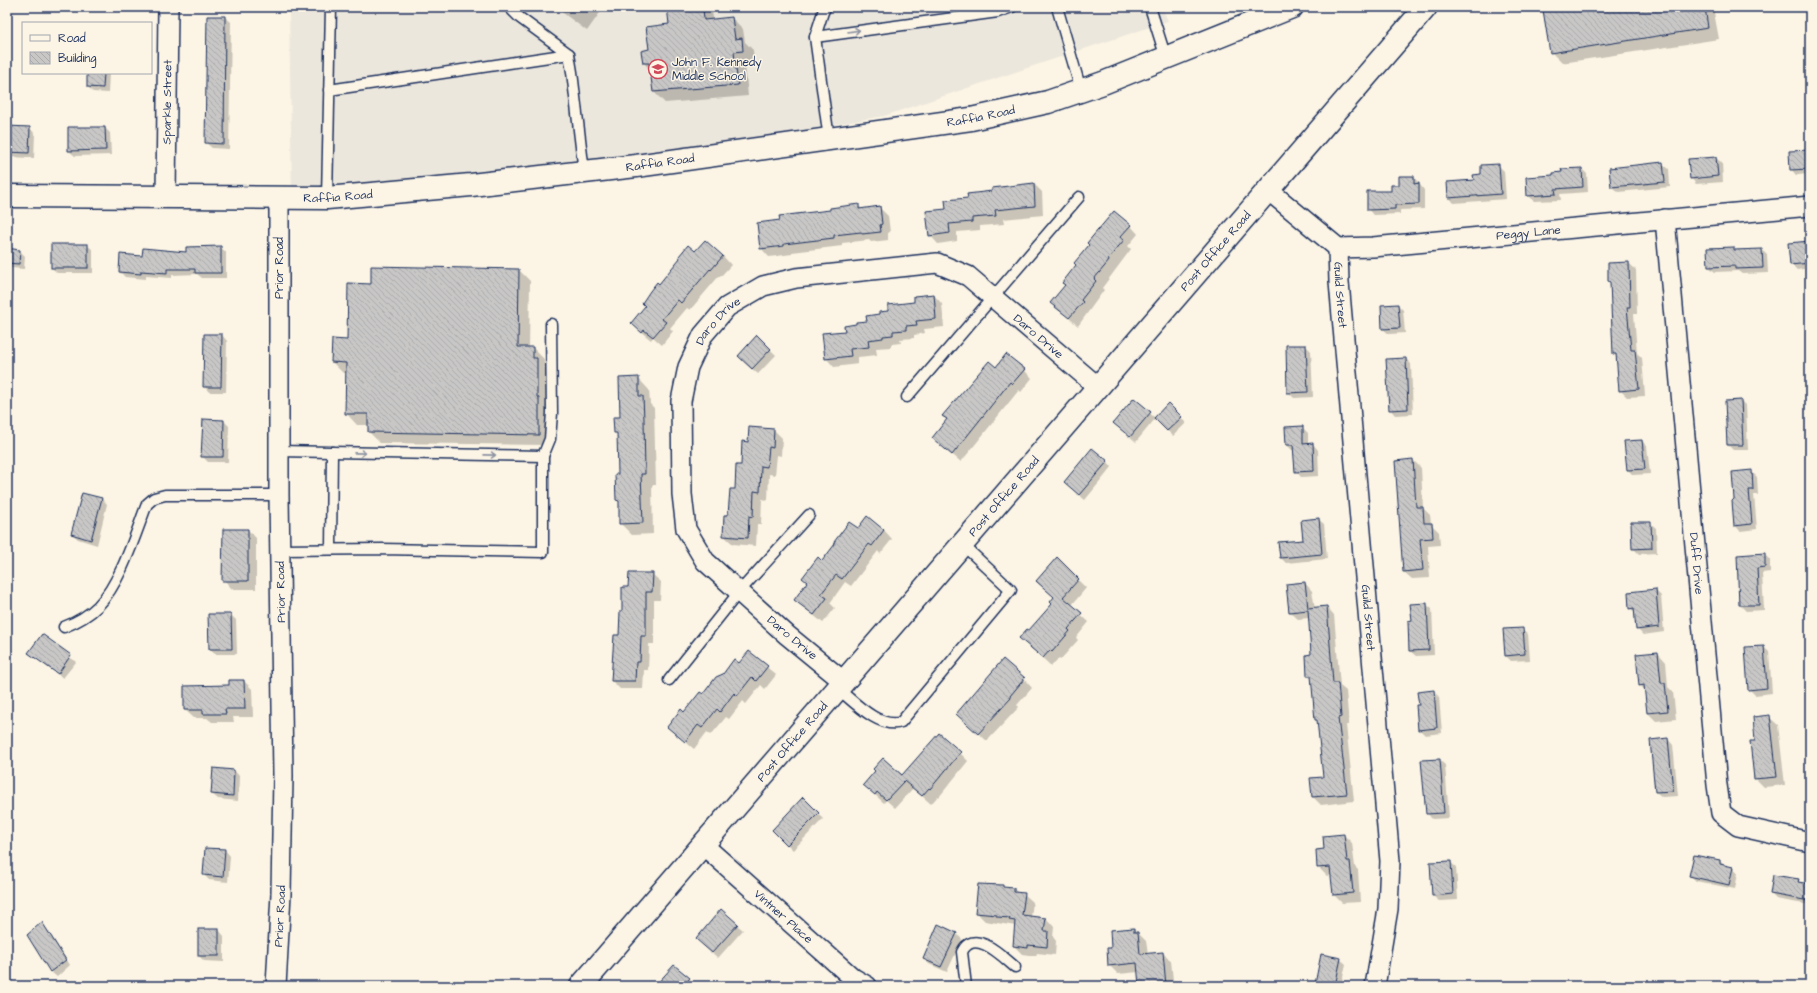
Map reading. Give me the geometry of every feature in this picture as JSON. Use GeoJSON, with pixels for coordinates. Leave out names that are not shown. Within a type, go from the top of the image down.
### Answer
{"type":"FeatureCollection","features":[{"type":"Feature","properties":{"kind":"main road","name":"Raffia Road"},"geometry":{"type":"LineString","coordinates":[[7,196],[327,198],[471,185],[584,172],[971,119],[1048,102],[1166,58],[1292,7]]}},
{"type":"Feature","properties":{"kind":"main road","name":"Post Office Road"},"geometry":{"type":"LineString","coordinates":[[582,986],[702,844],[1426,7]]}},
{"type":"Feature","properties":{"kind":"street","name":"Sparkle Street"},"geometry":{"type":"LineString","coordinates":[[166,196],[168,7]]}},
{"type":"Feature","properties":{"kind":"street"},"geometry":{"type":"LineString","coordinates":[[1268,190],[1338,248]]}},
{"type":"Feature","properties":{"kind":"street","name":"Prior Road"},"geometry":{"type":"LineString","coordinates":[[276,986],[281,894],[283,776],[279,495],[279,198]]}},
{"type":"Feature","properties":{"kind":"street","name":"Peggy Lane"},"geometry":{"type":"LineString","coordinates":[[1338,248],[1373,247],[1810,206]]}},
{"type":"Feature","properties":{"kind":"street","name":"Duff Drive"},"geometry":{"type":"LineString","coordinates":[[1665,219],[1721,813],[1738,826],[1810,842]]}},
{"type":"Feature","properties":{"kind":"street","name":"Guild Street"},"geometry":{"type":"LineString","coordinates":[[1338,248],[1339,282],[1390,861],[1388,909],[1375,986]]}},
{"type":"Feature","properties":{"kind":"street","name":"Daro Drive"},"geometry":{"type":"LineString","coordinates":[[840,685],[705,562],[686,529],[682,494],[681,401],[688,367],[703,335],[727,308],[763,286],[796,278],[937,263],[968,276],[1098,387]]}},
{"type":"Feature","properties":{"kind":"street","name":"Vintner Place"},"geometry":{"type":"LineString","coordinates":[[702,844],[854,978],[867,986]]}},
{"type":"Feature","properties":{"kind":"lane"},"geometry":{"type":"LineString","coordinates":[[327,198],[332,7]]}},
{"type":"Feature","properties":{"kind":"lane"},"geometry":{"type":"LineString","coordinates":[[509,7],[520,18],[569,54],[584,172]]}},
{"type":"Feature","properties":{"kind":"lane"},"geometry":{"type":"LineString","coordinates":[[826,7],[815,37],[829,139]]}},
{"type":"Feature","properties":{"kind":"lane"},"geometry":{"type":"LineString","coordinates":[[815,37],[998,12],[1012,7]]}},
{"type":"Feature","properties":{"kind":"lane"},"geometry":{"type":"LineString","coordinates":[[1057,7],[1082,90]]}},
{"type":"Feature","properties":{"kind":"lane"},"geometry":{"type":"LineString","coordinates":[[1150,7],[1166,58]]}},
{"type":"Feature","properties":{"kind":"lane"},"geometry":{"type":"LineString","coordinates":[[329,90],[569,54]]}},
{"type":"Feature","properties":{"kind":"lane"},"geometry":{"type":"LineString","coordinates":[[907,397],[1079,197]]}},
{"type":"Feature","properties":{"kind":"lane"},"geometry":{"type":"LineString","coordinates":[[280,550],[331,549],[543,552],[543,456],[550,439],[552,413],[551,324]]}},
{"type":"Feature","properties":{"kind":"lane"},"geometry":{"type":"LineString","coordinates":[[279,451],[543,456]]}},
{"type":"Feature","properties":{"kind":"lane"},"geometry":{"type":"LineString","coordinates":[[331,549],[332,452]]}},
{"type":"Feature","properties":{"kind":"lane"},"geometry":{"type":"LineString","coordinates":[[64,627],[80,620],[98,605],[117,577],[147,504],[154,498],[165,495],[279,495]]}},
{"type":"Feature","properties":{"kind":"lane"},"geometry":{"type":"LineString","coordinates":[[669,680],[739,592],[808,515]]}},
{"type":"Feature","properties":{"kind":"lane"},"geometry":{"type":"LineString","coordinates":[[840,685],[871,716],[883,722],[894,725],[901,722],[1011,590],[962,544]]}},
{"type":"Feature","properties":{"kind":"lane"},"geometry":{"type":"LineString","coordinates":[[966,986],[962,952],[964,947],[971,943],[985,943],[996,950],[1015,967]]}},
{"type":"Feature","properties":{"kind":"shaded area","name":"John F. Kennedy Middle School"},"geometry":{"type":"Polygon","coordinates":[[[289,7],[1162,7],[1168,21],[884,116],[743,141],[292,202],[289,7]]]}},
{"type":"Feature","properties":{"kind":"building"},"geometry":{"type":"Polygon","coordinates":[[[667,7],[703,7],[704,20],[732,17],[735,39],[742,38],[743,51],[734,52],[738,85],[653,92],[649,63],[643,63],[641,51],[649,49],[646,27],[669,24],[667,7]]]}},
{"type":"Feature","properties":{"kind":"building"},"geometry":{"type":"Polygon","coordinates":[[[1562,7],[1705,7],[1708,28],[1550,53],[1543,10],[1562,7]]]}},
{"type":"Feature","properties":{"kind":"building"},"geometry":{"type":"Polygon","coordinates":[[[207,16],[225,16],[224,144],[205,143],[207,16]]]}},
{"type":"Feature","properties":{"kind":"building"},"geometry":{"type":"Polygon","coordinates":[[[87,74],[104,74],[103,88],[87,87],[87,74]]]}},
{"type":"Feature","properties":{"kind":"building"},"geometry":{"type":"Polygon","coordinates":[[[7,126],[30,127],[29,153],[7,152],[7,126]]]}},
{"type":"Feature","properties":{"kind":"building"},"geometry":{"type":"Polygon","coordinates":[[[68,127],[105,127],[106,150],[68,151],[68,127]]]}},
{"type":"Feature","properties":{"kind":"building"},"geometry":{"type":"Polygon","coordinates":[[[1810,150],[1810,169],[1790,170],[1789,151],[1810,150]]]}},
{"type":"Feature","properties":{"kind":"building"},"geometry":{"type":"Polygon","coordinates":[[[1716,157],[1718,176],[1690,179],[1688,159],[1716,157]]]}},
{"type":"Feature","properties":{"kind":"building"},"geometry":{"type":"Polygon","coordinates":[[[1663,162],[1665,182],[1611,187],[1609,168],[1663,162]]]}},
{"type":"Feature","properties":{"kind":"building"},"geometry":{"type":"Polygon","coordinates":[[[1499,164],[1501,194],[1448,198],[1447,182],[1474,180],[1473,175],[1481,174],[1481,165],[1499,164]]]}},
{"type":"Feature","properties":{"kind":"building"},"geometry":{"type":"Polygon","coordinates":[[[1582,168],[1583,187],[1555,189],[1556,194],[1527,196],[1526,177],[1553,175],[1553,173],[1562,172],[1561,169],[1582,168]]]}},
{"type":"Feature","properties":{"kind":"building"},"geometry":{"type":"Polygon","coordinates":[[[1399,176],[1414,176],[1414,184],[1419,183],[1419,204],[1395,205],[1395,209],[1367,210],[1367,191],[1391,191],[1391,185],[1399,185],[1399,176]]]}},
{"type":"Feature","properties":{"kind":"building"},"geometry":{"type":"Polygon","coordinates":[[[1034,183],[1035,206],[995,210],[996,216],[972,218],[972,222],[949,224],[950,233],[929,236],[926,211],[946,209],[945,200],[968,198],[967,194],[992,191],[992,188],[1034,183]]]}},
{"type":"Feature","properties":{"kind":"building"},"geometry":{"type":"Polygon","coordinates":[[[859,204],[859,209],[880,206],[882,224],[880,225],[881,232],[862,234],[861,232],[834,235],[834,238],[784,244],[784,246],[760,249],[757,223],[780,220],[779,216],[830,210],[830,208],[859,204]]]}},
{"type":"Feature","properties":{"kind":"building"},"geometry":{"type":"Polygon","coordinates":[[[1114,211],[1131,225],[1120,237],[1124,240],[1094,279],[1096,281],[1081,300],[1083,302],[1069,318],[1050,303],[1065,285],[1062,283],[1076,265],[1074,263],[1089,245],[1087,243],[1114,211]]]}},
{"type":"Feature","properties":{"kind":"building"},"geometry":{"type":"Polygon","coordinates":[[[705,240],[723,256],[681,303],[678,300],[662,319],[666,322],[653,337],[644,330],[642,333],[631,323],[645,306],[642,303],[650,291],[657,282],[659,284],[680,258],[679,256],[688,245],[695,251],[705,240]]]}},
{"type":"Feature","properties":{"kind":"building"},"geometry":{"type":"Polygon","coordinates":[[[1810,241],[1810,263],[1790,265],[1788,243],[1810,241]]]}},
{"type":"Feature","properties":{"kind":"building"},"geometry":{"type":"Polygon","coordinates":[[[51,244],[88,244],[88,268],[51,268],[51,244]]]}},
{"type":"Feature","properties":{"kind":"building"},"geometry":{"type":"Polygon","coordinates":[[[221,246],[221,273],[195,273],[195,269],[167,269],[167,273],[141,271],[141,274],[119,272],[120,254],[142,256],[143,248],[186,252],[186,247],[221,246]]]}},
{"type":"Feature","properties":{"kind":"building"},"geometry":{"type":"Polygon","coordinates":[[[1734,247],[1734,250],[1762,249],[1763,268],[1735,269],[1735,266],[1708,267],[1707,248],[1734,247]]]}},
{"type":"Feature","properties":{"kind":"building"},"geometry":{"type":"Polygon","coordinates":[[[7,248],[20,250],[19,264],[7,263],[7,248]]]}},
{"type":"Feature","properties":{"kind":"building"},"geometry":{"type":"Polygon","coordinates":[[[1629,262],[1630,307],[1627,307],[1631,350],[1635,350],[1639,389],[1619,391],[1616,354],[1613,354],[1608,263],[1629,262]]]}},
{"type":"Feature","properties":{"kind":"building"},"geometry":{"type":"Polygon","coordinates":[[[371,266],[519,269],[518,347],[533,347],[533,358],[537,358],[539,435],[368,432],[368,414],[345,414],[346,363],[331,362],[332,339],[347,340],[348,283],[371,284],[371,266]]]}},
{"type":"Feature","properties":{"kind":"building"},"geometry":{"type":"Polygon","coordinates":[[[934,294],[936,319],[916,321],[917,325],[906,326],[906,330],[893,331],[893,335],[868,340],[869,347],[850,349],[851,356],[825,359],[822,333],[845,331],[844,326],[856,324],[856,322],[867,321],[866,316],[888,311],[888,305],[914,302],[914,296],[934,294]]]}},
{"type":"Feature","properties":{"kind":"building"},"geometry":{"type":"Polygon","coordinates":[[[1398,304],[1400,328],[1382,329],[1381,305],[1398,304]]]}},
{"type":"Feature","properties":{"kind":"building"},"geometry":{"type":"Polygon","coordinates":[[[204,334],[222,334],[221,387],[203,387],[204,334]]]}},
{"type":"Feature","properties":{"kind":"building"},"geometry":{"type":"Polygon","coordinates":[[[757,335],[771,349],[752,369],[738,356],[757,335]]]}},
{"type":"Feature","properties":{"kind":"building"},"geometry":{"type":"Polygon","coordinates":[[[1286,345],[1306,345],[1308,392],[1287,393],[1286,345]]]}},
{"type":"Feature","properties":{"kind":"building"},"geometry":{"type":"Polygon","coordinates":[[[1006,354],[1025,369],[1012,384],[1010,382],[952,455],[932,438],[947,419],[942,416],[989,361],[996,367],[1006,354]]]}},
{"type":"Feature","properties":{"kind":"building"},"geometry":{"type":"Polygon","coordinates":[[[1406,358],[1408,409],[1389,410],[1386,359],[1406,358]]]}},
{"type":"Feature","properties":{"kind":"building"},"geometry":{"type":"Polygon","coordinates":[[[639,377],[639,396],[643,396],[644,420],[645,474],[641,474],[643,523],[619,524],[619,501],[616,500],[615,474],[618,474],[617,433],[614,433],[613,417],[620,417],[619,378],[639,377]]]}},
{"type":"Feature","properties":{"kind":"building"},"geometry":{"type":"Polygon","coordinates":[[[1134,398],[1151,412],[1130,437],[1113,423],[1134,398]]]}},
{"type":"Feature","properties":{"kind":"building"},"geometry":{"type":"Polygon","coordinates":[[[1741,400],[1743,445],[1727,445],[1725,401],[1741,400]]]}},
{"type":"Feature","properties":{"kind":"building"},"geometry":{"type":"Polygon","coordinates":[[[1168,403],[1182,417],[1167,431],[1154,418],[1168,403]]]}},
{"type":"Feature","properties":{"kind":"building"},"geometry":{"type":"Polygon","coordinates":[[[203,419],[224,420],[223,457],[201,457],[203,419]]]}},
{"type":"Feature","properties":{"kind":"building"},"geometry":{"type":"Polygon","coordinates":[[[1303,426],[1303,444],[1313,443],[1314,471],[1295,472],[1293,445],[1286,445],[1285,427],[1303,426]]]}},
{"type":"Feature","properties":{"kind":"building"},"geometry":{"type":"Polygon","coordinates":[[[749,427],[774,429],[773,448],[769,447],[767,467],[761,466],[760,492],[754,491],[753,517],[749,516],[748,538],[723,536],[724,515],[728,515],[730,489],[735,489],[736,465],[741,465],[742,441],[748,442],[749,427]]]}},
{"type":"Feature","properties":{"kind":"building"},"geometry":{"type":"Polygon","coordinates":[[[1642,440],[1645,469],[1627,470],[1624,441],[1642,440]]]}},
{"type":"Feature","properties":{"kind":"building"},"geometry":{"type":"Polygon","coordinates":[[[1092,448],[1108,461],[1079,495],[1064,482],[1092,448]]]}},
{"type":"Feature","properties":{"kind":"building"},"geometry":{"type":"Polygon","coordinates":[[[1413,459],[1416,507],[1423,507],[1424,523],[1432,523],[1433,538],[1420,539],[1423,570],[1403,572],[1395,461],[1413,459]]]}},
{"type":"Feature","properties":{"kind":"building"},"geometry":{"type":"Polygon","coordinates":[[[1752,470],[1753,490],[1749,490],[1752,524],[1734,526],[1732,472],[1752,470]]]}},
{"type":"Feature","properties":{"kind":"building"},"geometry":{"type":"Polygon","coordinates":[[[82,493],[102,498],[91,540],[71,534],[82,493]]]}},
{"type":"Feature","properties":{"kind":"building"},"geometry":{"type":"Polygon","coordinates":[[[867,516],[884,530],[872,546],[869,544],[842,579],[836,575],[821,594],[827,598],[814,615],[794,600],[807,582],[802,578],[818,557],[822,561],[849,522],[858,528],[867,516]]]}},
{"type":"Feature","properties":{"kind":"building"},"geometry":{"type":"Polygon","coordinates":[[[1319,518],[1322,554],[1280,558],[1278,542],[1303,540],[1301,520],[1319,518]]]}},
{"type":"Feature","properties":{"kind":"building"},"geometry":{"type":"Polygon","coordinates":[[[1631,522],[1651,522],[1652,548],[1632,549],[1631,522]]]}},
{"type":"Feature","properties":{"kind":"building"},"geometry":{"type":"Polygon","coordinates":[[[223,529],[248,529],[248,581],[222,581],[223,529]]]}},
{"type":"Feature","properties":{"kind":"building"},"geometry":{"type":"Polygon","coordinates":[[[1765,553],[1765,567],[1757,568],[1759,605],[1739,605],[1737,555],[1765,553]]]}},
{"type":"Feature","properties":{"kind":"building"},"geometry":{"type":"Polygon","coordinates":[[[1057,557],[1079,579],[1063,597],[1082,613],[1068,629],[1070,631],[1052,652],[1050,650],[1043,658],[1019,638],[1027,629],[1029,630],[1052,604],[1050,602],[1054,597],[1036,581],[1057,557]]]}},
{"type":"Feature","properties":{"kind":"building"},"geometry":{"type":"Polygon","coordinates":[[[629,573],[653,573],[652,592],[646,592],[646,636],[641,636],[640,662],[636,662],[635,681],[611,681],[614,635],[619,635],[620,611],[622,611],[622,587],[628,587],[629,573]]]}},
{"type":"Feature","properties":{"kind":"building"},"geometry":{"type":"Polygon","coordinates":[[[1305,582],[1308,608],[1327,606],[1333,683],[1338,683],[1341,717],[1338,718],[1347,794],[1312,797],[1310,778],[1323,777],[1317,720],[1315,720],[1311,676],[1307,676],[1306,655],[1311,654],[1308,610],[1289,612],[1286,584],[1305,582]]]}},
{"type":"Feature","properties":{"kind":"building"},"geometry":{"type":"Polygon","coordinates":[[[1656,589],[1659,627],[1636,630],[1634,608],[1629,609],[1628,592],[1656,589]]]}},
{"type":"Feature","properties":{"kind":"building"},"geometry":{"type":"Polygon","coordinates":[[[1427,603],[1429,650],[1409,651],[1408,621],[1412,620],[1410,604],[1427,603]]]}},
{"type":"Feature","properties":{"kind":"building"},"geometry":{"type":"Polygon","coordinates":[[[208,614],[231,614],[232,649],[209,649],[208,614]]]}},
{"type":"Feature","properties":{"kind":"building"},"geometry":{"type":"Polygon","coordinates":[[[1523,628],[1525,654],[1505,656],[1503,629],[1523,628]]]}},
{"type":"Feature","properties":{"kind":"building"},"geometry":{"type":"Polygon","coordinates":[[[42,634],[71,655],[58,674],[28,653],[42,634]]]}},
{"type":"Feature","properties":{"kind":"building"},"geometry":{"type":"Polygon","coordinates":[[[1764,646],[1767,688],[1748,690],[1745,647],[1764,646]]]}},
{"type":"Feature","properties":{"kind":"building"},"geometry":{"type":"Polygon","coordinates":[[[749,651],[768,666],[756,681],[752,677],[737,696],[734,693],[720,712],[717,709],[702,728],[698,725],[685,742],[667,727],[681,709],[684,712],[700,692],[703,694],[716,677],[723,674],[734,659],[739,663],[749,651]]]}},
{"type":"Feature","properties":{"kind":"building"},"geometry":{"type":"Polygon","coordinates":[[[1658,652],[1661,683],[1665,683],[1668,711],[1647,713],[1644,685],[1639,686],[1636,654],[1658,652]]]}},
{"type":"Feature","properties":{"kind":"building"},"geometry":{"type":"Polygon","coordinates":[[[1003,659],[1025,678],[1010,696],[1011,698],[978,734],[956,714],[1003,659]]]}},
{"type":"Feature","properties":{"kind":"building"},"geometry":{"type":"Polygon","coordinates":[[[229,680],[244,680],[245,709],[225,709],[226,714],[203,714],[203,710],[184,710],[184,686],[229,685],[229,680]]]}},
{"type":"Feature","properties":{"kind":"building"},"geometry":{"type":"Polygon","coordinates":[[[1434,690],[1437,728],[1418,730],[1416,705],[1419,705],[1417,692],[1434,690]]]}},
{"type":"Feature","properties":{"kind":"building"},"geometry":{"type":"Polygon","coordinates":[[[1770,715],[1777,777],[1754,779],[1750,741],[1755,741],[1753,717],[1770,715]]]}},
{"type":"Feature","properties":{"kind":"building"},"geometry":{"type":"Polygon","coordinates":[[[939,733],[961,752],[930,789],[929,788],[922,796],[904,781],[886,800],[877,792],[875,795],[863,785],[875,771],[873,769],[883,758],[902,775],[939,733]]]}},
{"type":"Feature","properties":{"kind":"building"},"geometry":{"type":"Polygon","coordinates":[[[1668,738],[1673,791],[1655,792],[1650,740],[1668,738]]]}},
{"type":"Feature","properties":{"kind":"building"},"geometry":{"type":"Polygon","coordinates":[[[1440,759],[1444,813],[1426,814],[1421,760],[1440,759]]]}},
{"type":"Feature","properties":{"kind":"building"},"geometry":{"type":"Polygon","coordinates":[[[213,768],[234,770],[233,796],[211,794],[213,768]]]}},
{"type":"Feature","properties":{"kind":"building"},"geometry":{"type":"Polygon","coordinates":[[[803,797],[819,813],[787,845],[772,830],[803,797]]]}},
{"type":"Feature","properties":{"kind":"building"},"geometry":{"type":"Polygon","coordinates":[[[1344,834],[1347,861],[1350,861],[1353,893],[1333,895],[1330,867],[1317,868],[1316,850],[1324,849],[1323,836],[1344,834]]]}},
{"type":"Feature","properties":{"kind":"building"},"geometry":{"type":"Polygon","coordinates":[[[205,848],[225,849],[223,877],[203,875],[205,848]]]}},
{"type":"Feature","properties":{"kind":"building"},"geometry":{"type":"Polygon","coordinates":[[[1694,855],[1720,860],[1720,864],[1733,867],[1729,885],[1689,876],[1694,855]]]}},
{"type":"Feature","properties":{"kind":"building"},"geometry":{"type":"Polygon","coordinates":[[[1451,861],[1453,894],[1432,896],[1430,862],[1451,861]]]}},
{"type":"Feature","properties":{"kind":"building"},"geometry":{"type":"Polygon","coordinates":[[[1773,875],[1799,879],[1798,882],[1810,884],[1810,901],[1770,894],[1773,875]]]}},
{"type":"Feature","properties":{"kind":"building"},"geometry":{"type":"Polygon","coordinates":[[[978,884],[1003,885],[1003,887],[1014,888],[1014,892],[1025,893],[1022,915],[1046,918],[1044,931],[1048,931],[1047,947],[1028,945],[1028,948],[1013,946],[1015,921],[1009,920],[1010,918],[997,917],[997,915],[975,913],[978,884]]]}},
{"type":"Feature","properties":{"kind":"building"},"geometry":{"type":"Polygon","coordinates":[[[721,909],[738,924],[712,953],[696,939],[721,909]]]}},
{"type":"Feature","properties":{"kind":"building"},"geometry":{"type":"Polygon","coordinates":[[[42,922],[66,960],[50,972],[27,935],[42,922]]]}},
{"type":"Feature","properties":{"kind":"building"},"geometry":{"type":"Polygon","coordinates":[[[938,924],[957,933],[941,967],[923,959],[938,924]]]}},
{"type":"Feature","properties":{"kind":"building"},"geometry":{"type":"Polygon","coordinates":[[[1134,928],[1134,932],[1138,932],[1140,954],[1163,952],[1166,986],[1139,986],[1137,963],[1108,966],[1107,948],[1111,948],[1110,930],[1134,928]]]}},
{"type":"Feature","properties":{"kind":"building"},"geometry":{"type":"Polygon","coordinates":[[[198,929],[219,929],[219,956],[198,956],[198,929]]]}},
{"type":"Feature","properties":{"kind":"building"},"geometry":{"type":"Polygon","coordinates":[[[1321,954],[1341,958],[1335,986],[1315,984],[1321,954]]]}},
{"type":"Feature","properties":{"kind":"building"},"geometry":{"type":"Polygon","coordinates":[[[674,965],[690,978],[683,986],[655,986],[674,965]]]}},
{"type":"Feature","properties":{"kind":"place","name":"John F. Kennedy Middle School"},"geometry":{"type":"Point","coordinates":[658,69]}}]}
